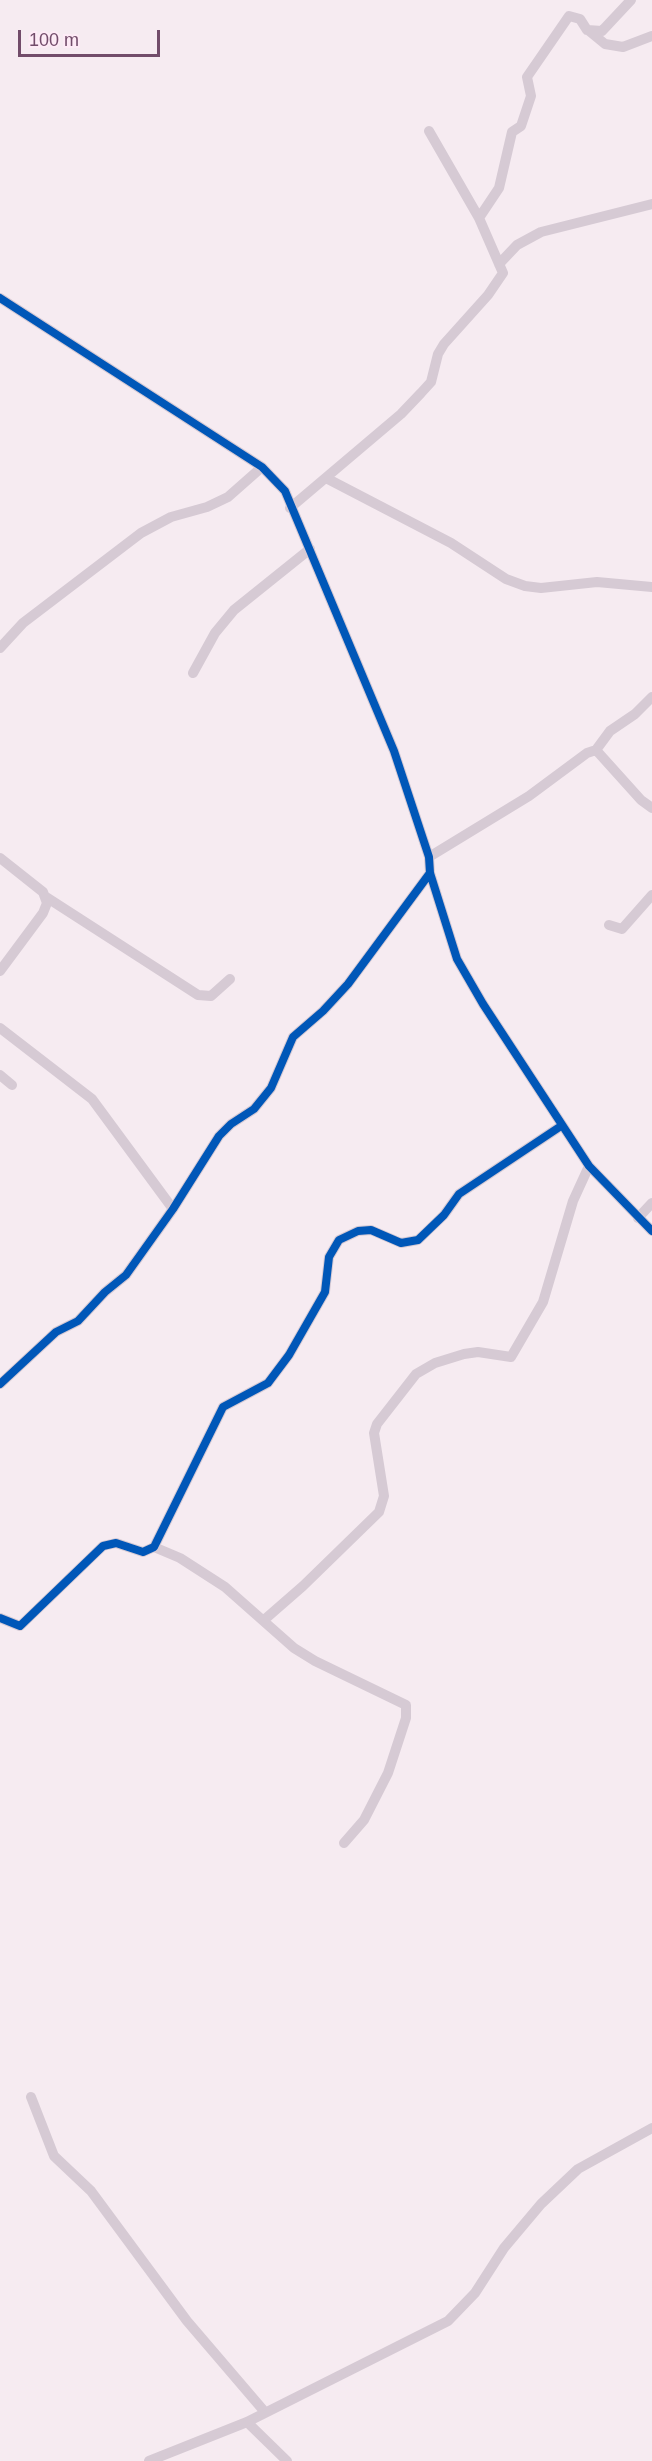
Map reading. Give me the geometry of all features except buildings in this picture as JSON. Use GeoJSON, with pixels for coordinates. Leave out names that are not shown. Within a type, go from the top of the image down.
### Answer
{"type":"FeatureCollection","features":[{"type":"Feature","properties":{"kind":"street"},"geometry":{"type":"LineString","coordinates":[[587,30],[602,31],[631,0]]}},
{"type":"Feature","properties":{"kind":"street"},"geometry":{"type":"LineString","coordinates":[[478,218],[499,188],[512,132],[521,126],[531,96],[527,77],[569,16],[580,19],[587,30],[605,44],[623,47],[652,36]]}},
{"type":"Feature","properties":{"kind":"street"},"geometry":{"type":"LineString","coordinates":[[290,508],[401,414],[431,382],[438,354],[444,344],[498,283],[503,273],[478,218],[429,131]]}},
{"type":"Feature","properties":{"kind":"street"},"geometry":{"type":"LineString","coordinates":[[499,264],[517,244],[541,232],[652,204]]}},
{"type":"Feature","properties":{"kind":"street"},"geometry":{"type":"LineString","coordinates":[[0,298],[262,466],[285,491],[290,508],[310,549],[394,751],[429,858],[430,873],[457,959],[561,1126],[589,1166],[652,1231]]}},
{"type":"Feature","properties":{"kind":"street"},"geometry":{"type":"LineString","coordinates":[[0,648],[32,616],[141,533],[171,517],[207,507],[228,497],[262,466]]}},
{"type":"Feature","properties":{"kind":"street"},"geometry":{"type":"LineString","coordinates":[[326,478],[451,543],[506,579],[525,586],[541,588],[597,582],[652,587]]}},
{"type":"Feature","properties":{"kind":"street"},"geometry":{"type":"LineString","coordinates":[[193,673],[215,633],[234,610],[310,549]]}},
{"type":"Feature","properties":{"kind":"street"},"geometry":{"type":"LineString","coordinates":[[429,858],[529,796],[587,753],[596,750],[610,731],[635,714],[652,697]]}},
{"type":"Feature","properties":{"kind":"street"},"geometry":{"type":"LineString","coordinates":[[596,750],[635,794],[651,804]]}},
{"type":"Feature","properties":{"kind":"street"},"geometry":{"type":"LineString","coordinates":[[0,858],[46,897],[198,994],[211,996],[230,979]]}},
{"type":"Feature","properties":{"kind":"street"},"geometry":{"type":"LineString","coordinates":[[0,1384],[56,1332],[78,1321],[105,1292],[126,1275],[173,1209],[219,1136],[231,1124],[254,1109],[271,1088],[293,1037],[323,1011],[348,984],[430,873]]}},
{"type":"Feature","properties":{"kind":"street"},"geometry":{"type":"LineString","coordinates":[[609,925],[622,929],[652,895]]}},
{"type":"Feature","properties":{"kind":"street"},"geometry":{"type":"LineString","coordinates":[[0,971],[44,913],[46,897]]}},
{"type":"Feature","properties":{"kind":"street"},"geometry":{"type":"LineString","coordinates":[[0,1028],[92,1099],[173,1209]]}},
{"type":"Feature","properties":{"kind":"street"},"geometry":{"type":"LineString","coordinates":[[0,1075],[12,1085]]}},
{"type":"Feature","properties":{"kind":"street"},"geometry":{"type":"LineString","coordinates":[[0,1618],[20,1626],[103,1546],[116,1543],[143,1552],[154,1547],[223,1407],[261,1388],[274,1377],[289,1355],[325,1292],[328,1257],[339,1240],[358,1232],[372,1230],[401,1243],[418,1240],[444,1215],[459,1194],[561,1126]]}},
{"type":"Feature","properties":{"kind":"street"},"geometry":{"type":"LineString","coordinates":[[264,1620],[303,1586],[379,1512],[384,1497],[374,1433],[377,1424],[416,1374],[435,1363],[464,1353],[478,1352],[511,1357],[543,1302],[573,1201],[589,1166]]}},
{"type":"Feature","properties":{"kind":"street"},"geometry":{"type":"LineString","coordinates":[[638,1218],[652,1203]]}},
{"type":"Feature","properties":{"kind":"street"},"geometry":{"type":"LineString","coordinates":[[154,1547],[197,1568],[264,1620],[294,1648],[315,1661],[406,1705],[406,1718],[388,1773],[364,1820],[344,1843]]}},
{"type":"Feature","properties":{"kind":"street"},"geometry":{"type":"LineString","coordinates":[[31,2097],[54,2156],[92,2192],[187,2321],[264,2411]]}},
{"type":"Feature","properties":{"kind":"street"},"geometry":{"type":"LineString","coordinates":[[149,2461],[247,2422],[264,2411],[448,2321],[475,2293],[520,2227],[563,2183],[578,2169],[652,2128]]}},
{"type":"Feature","properties":{"kind":"street"},"geometry":{"type":"LineString","coordinates":[[247,2422],[287,2461]]}},
{"type":"Feature","properties":{"kind":"cycle path"},"geometry":{"type":"LineString","coordinates":[[0,298],[262,467],[285,491],[394,751],[429,857],[430,873],[457,959],[483,1004],[589,1166],[652,1231]]}},
{"type":"Feature","properties":{"kind":"cycle path"},"geometry":{"type":"LineString","coordinates":[[0,1384],[56,1332],[78,1321],[105,1292],[126,1275],[173,1209],[219,1136],[231,1124],[254,1109],[271,1088],[293,1037],[323,1011],[348,984],[430,873]]}},
{"type":"Feature","properties":{"kind":"cycle path"},"geometry":{"type":"LineString","coordinates":[[0,1618],[20,1626],[103,1546],[116,1543],[143,1552],[154,1547],[223,1407],[268,1383],[289,1355],[325,1292],[329,1257],[339,1240],[358,1231],[371,1230],[401,1243],[418,1240],[444,1215],[459,1194],[561,1126]]}}]}
